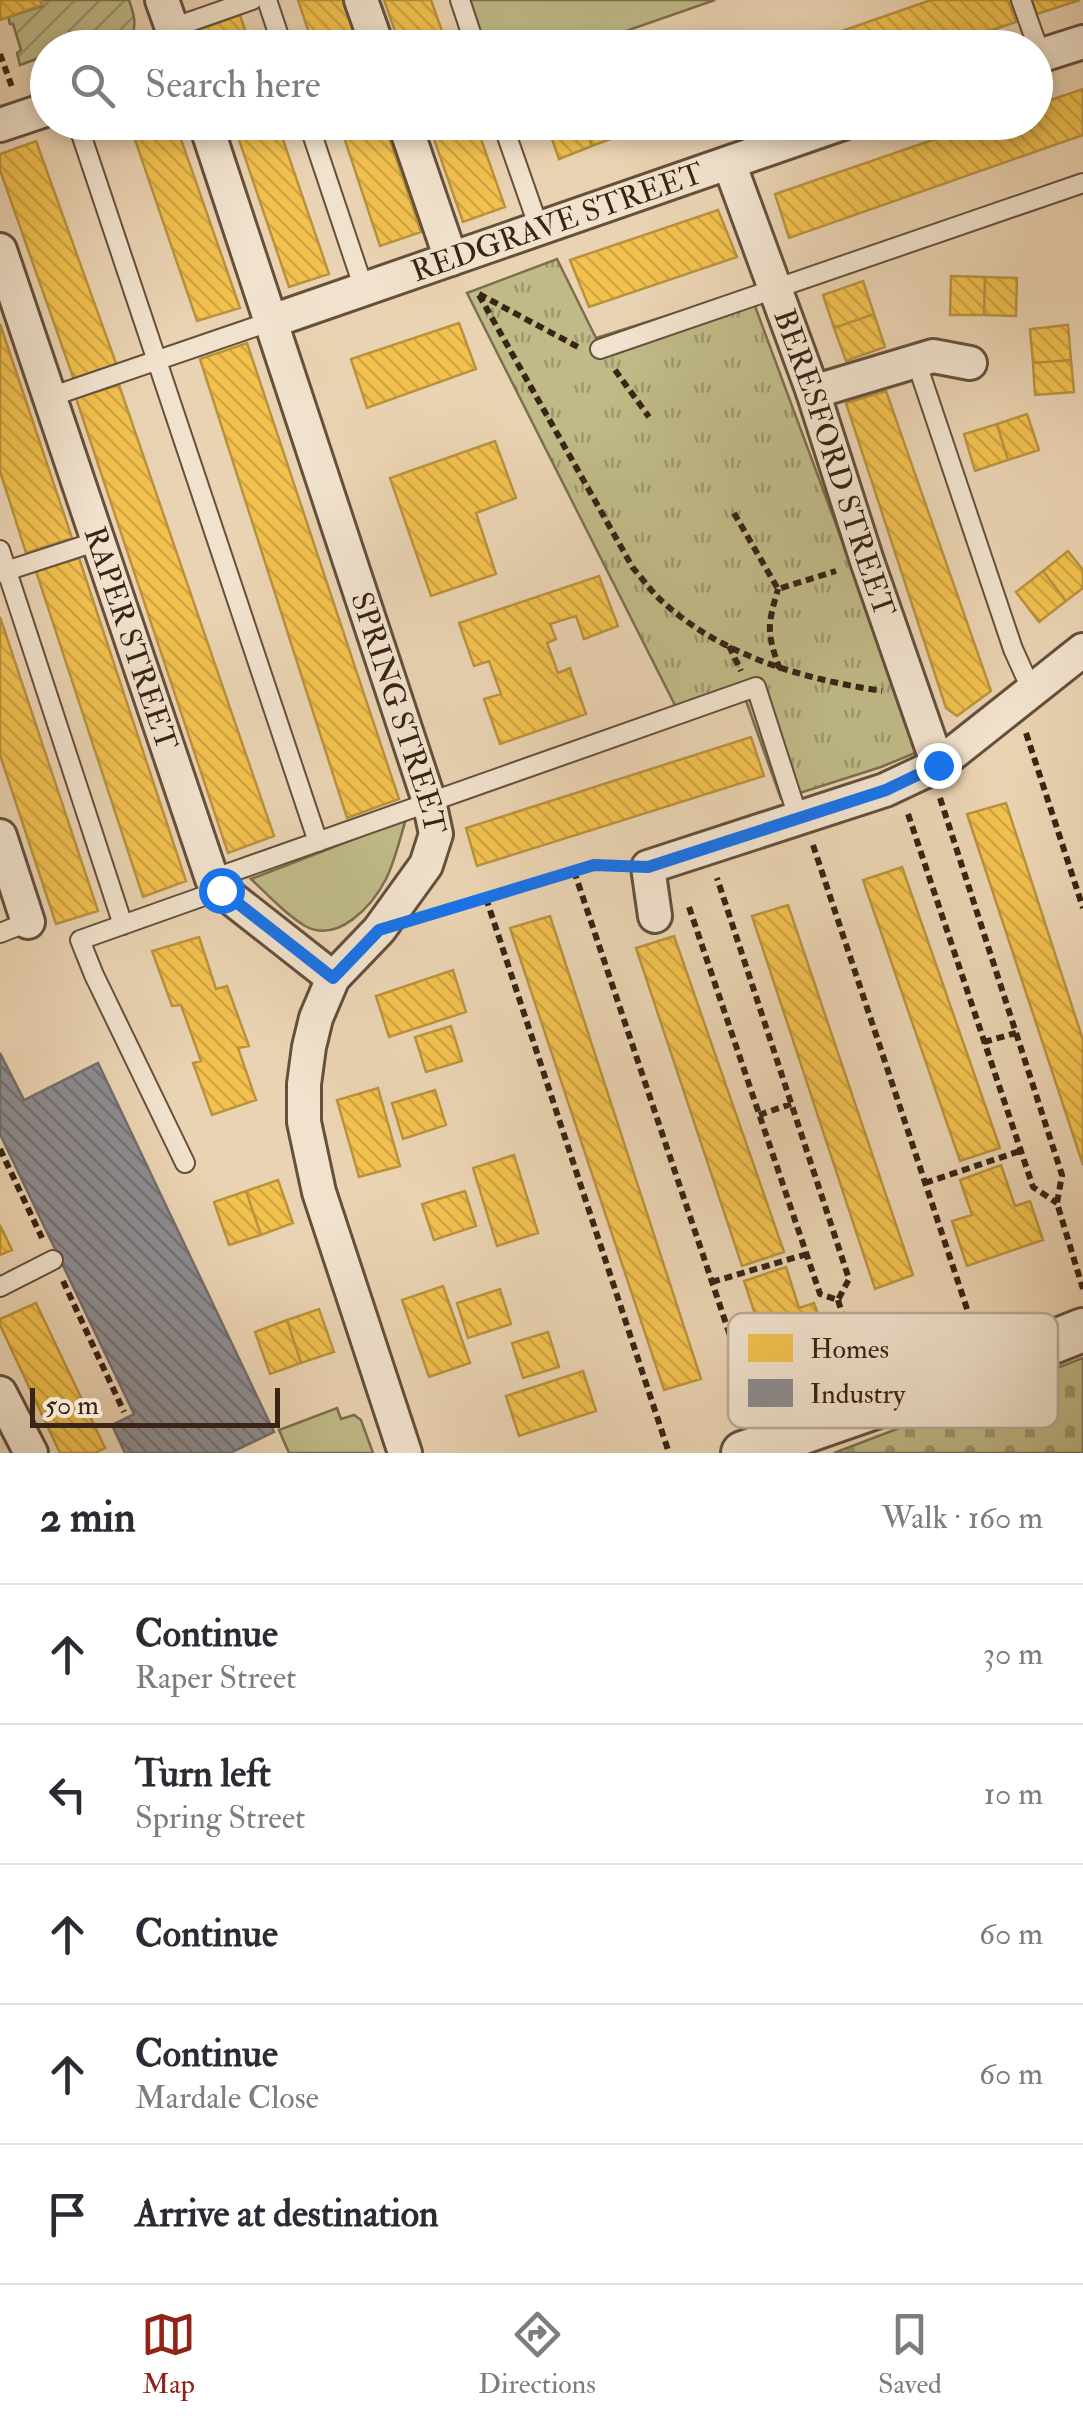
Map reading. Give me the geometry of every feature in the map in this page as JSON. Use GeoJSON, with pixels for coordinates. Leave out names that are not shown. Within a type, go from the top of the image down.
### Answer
{"type":"FeatureCollection","features":[{"type":"Feature","properties":{"kind":"street"},"geometry":{"type":"LineString","coordinates":[[362,0],[372,30]]}},
{"type":"Feature","properties":{"kind":"street"},"geometry":{"type":"LineString","coordinates":[[1053,51],[1083,42]]}},
{"type":"Feature","properties":{"kind":"street","name":"SPRING STREET"},"geometry":{"type":"LineString","coordinates":[[211,140],[429,802],[436,834],[426,865],[379,930],[333,978],[316,1018],[304,1084],[304,1122],[319,1192],[405,1453]]}},
{"type":"Feature","properties":{"kind":"street"},"geometry":{"type":"LineString","coordinates":[[411,140],[455,257]]}},
{"type":"Feature","properties":{"kind":"street","name":"REDGRAVE STREET"},"geometry":{"type":"LineString","coordinates":[[272,322],[795,140]]}},
{"type":"Feature","properties":{"kind":"street","name":"BERESFORD STREET"},"geometry":{"type":"LineString","coordinates":[[730,163],[813,392],[934,767]]}},
{"type":"Feature","properties":{"kind":"street","name":"RAPER STREET"},"geometry":{"type":"LineString","coordinates":[[1,254],[216,884]]}},
{"type":"Feature","properties":{"kind":"street"},"geometry":{"type":"LineString","coordinates":[[813,392],[932,356],[970,363]]}},
{"type":"Feature","properties":{"kind":"street"},"geometry":{"type":"LineString","coordinates":[[655,916],[660,863],[886,790],[934,767],[1083,650]]}},
{"type":"Feature","properties":{"kind":"street"},"geometry":{"type":"LineString","coordinates":[[0,836],[14,928]]}},
{"type":"Feature","properties":{"kind":"street"},"geometry":{"type":"LineString","coordinates":[[216,884],[333,978]]}},
{"type":"Feature","properties":{"kind":"street"},"geometry":{"type":"LineString","coordinates":[[1058,1340],[1083,1330]]}},
{"type":"Feature","properties":{"kind":"street"},"geometry":{"type":"LineString","coordinates":[[0,1394],[30,1453]]}},
{"type":"Feature","properties":{"kind":"street"},"geometry":{"type":"LineString","coordinates":[[760,1451],[823,1428]]}},
{"type":"Feature","properties":{"kind":"lane"},"geometry":{"type":"LineString","coordinates":[[171,25],[252,0]]}},
{"type":"Feature","properties":{"kind":"lane"},"geometry":{"type":"LineString","coordinates":[[267,0],[277,30]]}},
{"type":"Feature","properties":{"kind":"lane"},"geometry":{"type":"LineString","coordinates":[[460,0],[470,30]]}},
{"type":"Feature","properties":{"kind":"lane"},"geometry":{"type":"LineString","coordinates":[[1022,0],[1031,30]]}},
{"type":"Feature","properties":{"kind":"lane"},"geometry":{"type":"LineString","coordinates":[[83,140],[318,842]]}},
{"type":"Feature","properties":{"kind":"lane"},"geometry":{"type":"LineString","coordinates":[[314,140],[364,289]]}},
{"type":"Feature","properties":{"kind":"lane"},"geometry":{"type":"LineString","coordinates":[[508,140],[539,228]]}},
{"type":"Feature","properties":{"kind":"lane"},"geometry":{"type":"LineString","coordinates":[[600,349],[1083,182]]}},
{"type":"Feature","properties":{"kind":"lane"},"geometry":{"type":"LineString","coordinates":[[50,397],[272,322]]}},
{"type":"Feature","properties":{"kind":"lane"},"geometry":{"type":"LineString","coordinates":[[916,361],[1013,649],[1024,697]]}},
{"type":"Feature","properties":{"kind":"lane"},"geometry":{"type":"LineString","coordinates":[[4,572],[98,541]]}},
{"type":"Feature","properties":{"kind":"lane"},"geometry":{"type":"LineString","coordinates":[[0,550],[4,572],[124,925]]}},
{"type":"Feature","properties":{"kind":"lane"},"geometry":{"type":"LineString","coordinates":[[184,1163],[80,940],[318,842],[756,686],[801,816]]}},
{"type":"Feature","properties":{"kind":"lane"},"geometry":{"type":"LineString","coordinates":[[0,1287],[53,1260]]}},
{"type":"Feature","properties":{"kind":"path"},"geometry":{"type":"LineString","coordinates":[[0,54],[8,111]]}},
{"type":"Feature","properties":{"kind":"path"},"geometry":{"type":"LineString","coordinates":[[455,257],[633,568],[663,602],[746,656],[842,685],[914,696]]}},
{"type":"Feature","properties":{"kind":"path"},"geometry":{"type":"LineString","coordinates":[[480,295],[577,346],[600,349],[649,418]]}},
{"type":"Feature","properties":{"kind":"path"},"geometry":{"type":"LineString","coordinates":[[729,646],[744,676],[756,686],[771,683],[778,666],[768,638],[769,622],[778,588],[734,513]]}},
{"type":"Feature","properties":{"kind":"path"},"geometry":{"type":"LineString","coordinates":[[778,588],[866,561]]}},
{"type":"Feature","properties":{"kind":"path"},"geometry":{"type":"LineString","coordinates":[[1024,697],[1083,908]]}},
{"type":"Feature","properties":{"kind":"path"},"geometry":{"type":"LineString","coordinates":[[934,767],[1062,1176],[1058,1203],[1083,1289]]}},
{"type":"Feature","properties":{"kind":"path"},"geometry":{"type":"LineString","coordinates":[[898,784],[1032,1187],[1058,1203]]}},
{"type":"Feature","properties":{"kind":"path"},"geometry":{"type":"LineString","coordinates":[[801,816],[969,1313]]}},
{"type":"Feature","properties":{"kind":"path"},"geometry":{"type":"LineString","coordinates":[[708,848],[849,1279],[838,1300],[842,1313]]}},
{"type":"Feature","properties":{"kind":"path"},"geometry":{"type":"LineString","coordinates":[[379,930],[594,865],[660,863],[759,1115],[820,1294],[838,1300]]}},
{"type":"Feature","properties":{"kind":"path"},"geometry":{"type":"LineString","coordinates":[[574,871],[728,1338]]}},
{"type":"Feature","properties":{"kind":"path"},"geometry":{"type":"LineString","coordinates":[[486,898],[669,1453]]}},
{"type":"Feature","properties":{"kind":"path"},"geometry":{"type":"LineString","coordinates":[[984,1042],[1016,1033]]}},
{"type":"Feature","properties":{"kind":"path"},"geometry":{"type":"LineString","coordinates":[[759,1115],[792,1104]]}},
{"type":"Feature","properties":{"kind":"path"},"geometry":{"type":"LineString","coordinates":[[925,1183],[1020,1151]]}},
{"type":"Feature","properties":{"kind":"path"},"geometry":{"type":"LineString","coordinates":[[712,1282],[807,1254]]}},
{"type":"Feature","properties":{"kind":"green space"},"geometry":{"type":"Polygon","coordinates":[[[40,0],[129,0],[133,30],[30,30],[30,61],[20,65],[17,53],[21,50],[8,17],[42,6],[40,0]]]}},
{"type":"Feature","properties":{"kind":"green space"},"geometry":{"type":"Polygon","coordinates":[[[470,0],[715,0],[629,30],[480,30],[470,0]]]}},
{"type":"Feature","properties":{"kind":"green space"},"geometry":{"type":"Polygon","coordinates":[[[557,259],[596,338],[749,290],[920,751],[781,799],[745,698],[683,721],[467,293],[557,259]]]}},
{"type":"Feature","properties":{"kind":"green space"},"geometry":{"type":"Polygon","coordinates":[[[406,819],[380,890],[363,910],[341,926],[317,930],[305,926],[251,879],[406,819]]]}},
{"type":"Feature","properties":{"kind":"green space"},"geometry":{"type":"Polygon","coordinates":[[[1083,1358],[1083,1453],[834,1453],[900,1428],[1058,1428],[1058,1368],[1083,1358]]]}},
{"type":"Feature","properties":{"kind":"green space"},"geometry":{"type":"Polygon","coordinates":[[[337,1408],[341,1419],[354,1415],[361,1420],[373,1453],[289,1453],[279,1430],[337,1408]]]}},
{"type":"Feature","properties":{"kind":"building: Homes"},"geometry":{"type":"Polygon","coordinates":[[[0,0],[40,0],[42,5],[0,20],[0,0]]]}},
{"type":"Feature","properties":{"kind":"building: Homes"},"geometry":{"type":"Polygon","coordinates":[[[298,0],[343,0],[353,30],[308,30],[298,0]]]}},
{"type":"Feature","properties":{"kind":"building: Homes"},"geometry":{"type":"Polygon","coordinates":[[[384,0],[431,0],[442,30],[395,30],[384,0]]]}},
{"type":"Feature","properties":{"kind":"building: Homes"},"geometry":{"type":"Polygon","coordinates":[[[931,0],[1008,0],[1016,22],[992,30],[845,30],[931,0]]]}},
{"type":"Feature","properties":{"kind":"building: Homes"},"geometry":{"type":"Polygon","coordinates":[[[1032,0],[1080,0],[1037,14],[1032,0]]]}},
{"type":"Feature","properties":{"kind":"building: Homes"},"geometry":{"type":"Polygon","coordinates":[[[240,15],[245,30],[201,30],[240,15]]]}},
{"type":"Feature","properties":{"kind":"building: Homes"},"geometry":{"type":"Polygon","coordinates":[[[1083,89],[1083,135],[789,238],[775,194],[932,140],[1053,140],[1053,99],[1083,89]]]}},
{"type":"Feature","properties":{"kind":"building: Homes"},"geometry":{"type":"Polygon","coordinates":[[[135,140],[181,140],[240,308],[197,321],[135,140]]]}},
{"type":"Feature","properties":{"kind":"building: Homes"},"geometry":{"type":"Polygon","coordinates":[[[239,140],[283,140],[329,274],[289,287],[239,140]]]}},
{"type":"Feature","properties":{"kind":"building: Homes"},"geometry":{"type":"Polygon","coordinates":[[[345,140],[390,140],[421,232],[380,246],[345,140]]]}},
{"type":"Feature","properties":{"kind":"building: Homes"},"geometry":{"type":"Polygon","coordinates":[[[434,140],[481,140],[505,207],[463,222],[434,140]]]}},
{"type":"Feature","properties":{"kind":"building: Homes"},"geometry":{"type":"Polygon","coordinates":[[[552,140],[590,140],[592,146],[559,159],[552,140]]]}},
{"type":"Feature","properties":{"kind":"building: Homes"},"geometry":{"type":"Polygon","coordinates":[[[36,141],[117,366],[74,380],[0,170],[0,154],[36,141]]]}},
{"type":"Feature","properties":{"kind":"building: Homes"},"geometry":{"type":"Polygon","coordinates":[[[718,210],[737,257],[589,307],[570,260],[718,210]]]}},
{"type":"Feature","properties":{"kind":"building: Homes"},"geometry":{"type":"Polygon","coordinates":[[[951,276],[985,277],[984,315],[950,315],[951,276]]]}},
{"type":"Feature","properties":{"kind":"building: Homes"},"geometry":{"type":"Polygon","coordinates":[[[985,277],[1017,278],[1016,316],[984,315],[985,277]]]}},
{"type":"Feature","properties":{"kind":"building: Homes"},"geometry":{"type":"Polygon","coordinates":[[[863,281],[874,314],[834,328],[823,295],[863,281]]]}},
{"type":"Feature","properties":{"kind":"building: Homes"},"geometry":{"type":"Polygon","coordinates":[[[874,314],[885,347],[846,361],[834,328],[874,314]]]}},
{"type":"Feature","properties":{"kind":"building: Homes"},"geometry":{"type":"Polygon","coordinates":[[[459,323],[476,369],[367,408],[351,359],[459,323]]]}},
{"type":"Feature","properties":{"kind":"building: Homes"},"geometry":{"type":"Polygon","coordinates":[[[0,324],[72,538],[26,553],[0,471],[0,324]]]}},
{"type":"Feature","properties":{"kind":"building: Homes"},"geometry":{"type":"Polygon","coordinates":[[[1068,325],[1071,360],[1033,363],[1030,329],[1068,325]]]}},
{"type":"Feature","properties":{"kind":"building: Homes"},"geometry":{"type":"Polygon","coordinates":[[[247,343],[399,799],[347,818],[200,359],[247,343]]]}},
{"type":"Feature","properties":{"kind":"building: Homes"},"geometry":{"type":"Polygon","coordinates":[[[1071,360],[1074,392],[1035,395],[1033,363],[1071,360]]]}},
{"type":"Feature","properties":{"kind":"building: Homes"},"geometry":{"type":"Polygon","coordinates":[[[119,385],[274,836],[228,853],[76,398],[119,385]]]}},
{"type":"Feature","properties":{"kind":"building: Homes"},"geometry":{"type":"Polygon","coordinates":[[[886,391],[991,691],[957,716],[946,708],[846,403],[886,391]]]}},
{"type":"Feature","properties":{"kind":"building: Homes"},"geometry":{"type":"Polygon","coordinates":[[[1027,414],[1039,450],[1008,460],[997,424],[1027,414]]]}},
{"type":"Feature","properties":{"kind":"building: Homes"},"geometry":{"type":"Polygon","coordinates":[[[997,424],[1008,460],[975,471],[964,434],[997,424]]]}},
{"type":"Feature","properties":{"kind":"building: Homes"},"geometry":{"type":"Polygon","coordinates":[[[495,441],[516,498],[476,513],[496,574],[431,596],[390,478],[495,441]]]}},
{"type":"Feature","properties":{"kind":"building: Homes"},"geometry":{"type":"Polygon","coordinates":[[[1068,551],[1083,570],[1083,588],[1066,601],[1043,571],[1068,551]]]}},
{"type":"Feature","properties":{"kind":"building: Homes"},"geometry":{"type":"Polygon","coordinates":[[[79,558],[186,881],[143,897],[36,571],[79,558]]]}},
{"type":"Feature","properties":{"kind":"building: Homes"},"geometry":{"type":"Polygon","coordinates":[[[1043,571],[1066,601],[1039,622],[1016,592],[1043,571]]]}},
{"type":"Feature","properties":{"kind":"building: Homes"},"geometry":{"type":"Polygon","coordinates":[[[599,576],[618,626],[584,639],[576,616],[550,624],[556,639],[547,643],[558,673],[570,668],[586,714],[500,744],[484,699],[501,694],[489,661],[474,666],[459,623],[599,576]]]}},
{"type":"Feature","properties":{"kind":"building: Homes"},"geometry":{"type":"Polygon","coordinates":[[[0,617],[98,911],[56,924],[0,755],[0,617]]]}},
{"type":"Feature","properties":{"kind":"building: Homes"},"geometry":{"type":"Polygon","coordinates":[[[751,737],[764,776],[477,866],[466,828],[751,737]]]}},
{"type":"Feature","properties":{"kind":"building: Homes"},"geometry":{"type":"Polygon","coordinates":[[[1006,803],[1083,1040],[1083,1165],[967,814],[1006,803]]]}},
{"type":"Feature","properties":{"kind":"building: Homes"},"geometry":{"type":"Polygon","coordinates":[[[902,867],[1000,1148],[960,1161],[863,880],[902,867]]]}},
{"type":"Feature","properties":{"kind":"building: Homes"},"geometry":{"type":"Polygon","coordinates":[[[788,905],[913,1275],[875,1289],[752,916],[788,905]]]}},
{"type":"Feature","properties":{"kind":"building: Homes"},"geometry":{"type":"Polygon","coordinates":[[[550,916],[701,1379],[664,1390],[510,928],[550,916]]]}},
{"type":"Feature","properties":{"kind":"building: Homes"},"geometry":{"type":"Polygon","coordinates":[[[674,936],[784,1252],[742,1266],[636,948],[674,936]]]}},
{"type":"Feature","properties":{"kind":"building: Homes"},"geometry":{"type":"Polygon","coordinates":[[[199,937],[216,989],[227,986],[249,1046],[238,1048],[256,1100],[212,1115],[193,1063],[201,1061],[181,1005],[172,1006],[152,951],[199,937]]]}},
{"type":"Feature","properties":{"kind":"building: Homes"},"geometry":{"type":"Polygon","coordinates":[[[453,970],[466,1012],[389,1037],[376,996],[453,970]]]}},
{"type":"Feature","properties":{"kind":"building: Homes"},"geometry":{"type":"Polygon","coordinates":[[[451,1026],[462,1061],[426,1072],[415,1037],[451,1026]]]}},
{"type":"Feature","properties":{"kind":"building: Homes"},"geometry":{"type":"Polygon","coordinates":[[[378,1088],[400,1166],[359,1177],[337,1100],[378,1088]]]}},
{"type":"Feature","properties":{"kind":"building: Homes"},"geometry":{"type":"Polygon","coordinates":[[[435,1090],[446,1125],[403,1139],[392,1103],[435,1090]]]}},
{"type":"Feature","properties":{"kind":"building: Homes"},"geometry":{"type":"Polygon","coordinates":[[[514,1155],[538,1233],[497,1246],[473,1168],[514,1155]]]}},
{"type":"Feature","properties":{"kind":"building: Homes"},"geometry":{"type":"Polygon","coordinates":[[[1001,1165],[1015,1206],[1030,1201],[1043,1240],[967,1266],[952,1221],[972,1215],[960,1180],[1001,1165]]]}},
{"type":"Feature","properties":{"kind":"building: Homes"},"geometry":{"type":"Polygon","coordinates":[[[278,1180],[293,1223],[261,1235],[246,1191],[278,1180]]]}},
{"type":"Feature","properties":{"kind":"building: Homes"},"geometry":{"type":"Polygon","coordinates":[[[246,1191],[261,1235],[229,1245],[214,1202],[246,1191]]]}},
{"type":"Feature","properties":{"kind":"building: Homes"},"geometry":{"type":"Polygon","coordinates":[[[465,1191],[476,1226],[434,1240],[422,1204],[465,1191]]]}},
{"type":"Feature","properties":{"kind":"building: Homes"},"geometry":{"type":"Polygon","coordinates":[[[0,1225],[12,1250],[0,1255],[0,1225]]]}},
{"type":"Feature","properties":{"kind":"building: Homes"},"geometry":{"type":"Polygon","coordinates":[[[786,1267],[799,1308],[814,1303],[818,1313],[755,1313],[744,1281],[786,1267]]]}},
{"type":"Feature","properties":{"kind":"building: Homes"},"geometry":{"type":"Polygon","coordinates":[[[443,1286],[470,1363],[429,1377],[402,1300],[443,1286]]]}},
{"type":"Feature","properties":{"kind":"building: Homes"},"geometry":{"type":"Polygon","coordinates":[[[500,1289],[511,1324],[468,1338],[457,1303],[500,1289]]]}},
{"type":"Feature","properties":{"kind":"building: Homes"},"geometry":{"type":"Polygon","coordinates":[[[36,1303],[105,1448],[95,1453],[60,1453],[0,1325],[0,1319],[36,1303]]]}},
{"type":"Feature","properties":{"kind":"building: Homes"},"geometry":{"type":"Polygon","coordinates":[[[319,1309],[334,1352],[301,1363],[287,1320],[319,1309]]]}},
{"type":"Feature","properties":{"kind":"building: Homes"},"geometry":{"type":"Polygon","coordinates":[[[287,1320],[301,1363],[270,1374],[255,1332],[287,1320]]]}},
{"type":"Feature","properties":{"kind":"building: Homes"},"geometry":{"type":"Polygon","coordinates":[[[548,1332],[559,1367],[523,1378],[512,1343],[548,1332]]]}},
{"type":"Feature","properties":{"kind":"building: Homes"},"geometry":{"type":"Polygon","coordinates":[[[583,1371],[596,1411],[519,1436],[506,1396],[583,1371]]]}},
{"type":"Feature","properties":{"kind":"building: Industry"},"geometry":{"type":"Polygon","coordinates":[[[0,1053],[24,1100],[98,1063],[274,1432],[230,1453],[125,1453],[112,1425],[134,1414],[0,1134],[0,1053]]]}},
{"type":"Feature","properties":{"kind":"route"},"geometry":{"type":"LineString","coordinates":[[221,890],[333,978],[379,930],[594,865],[648,867],[886,790],[938,765]]}}]}
